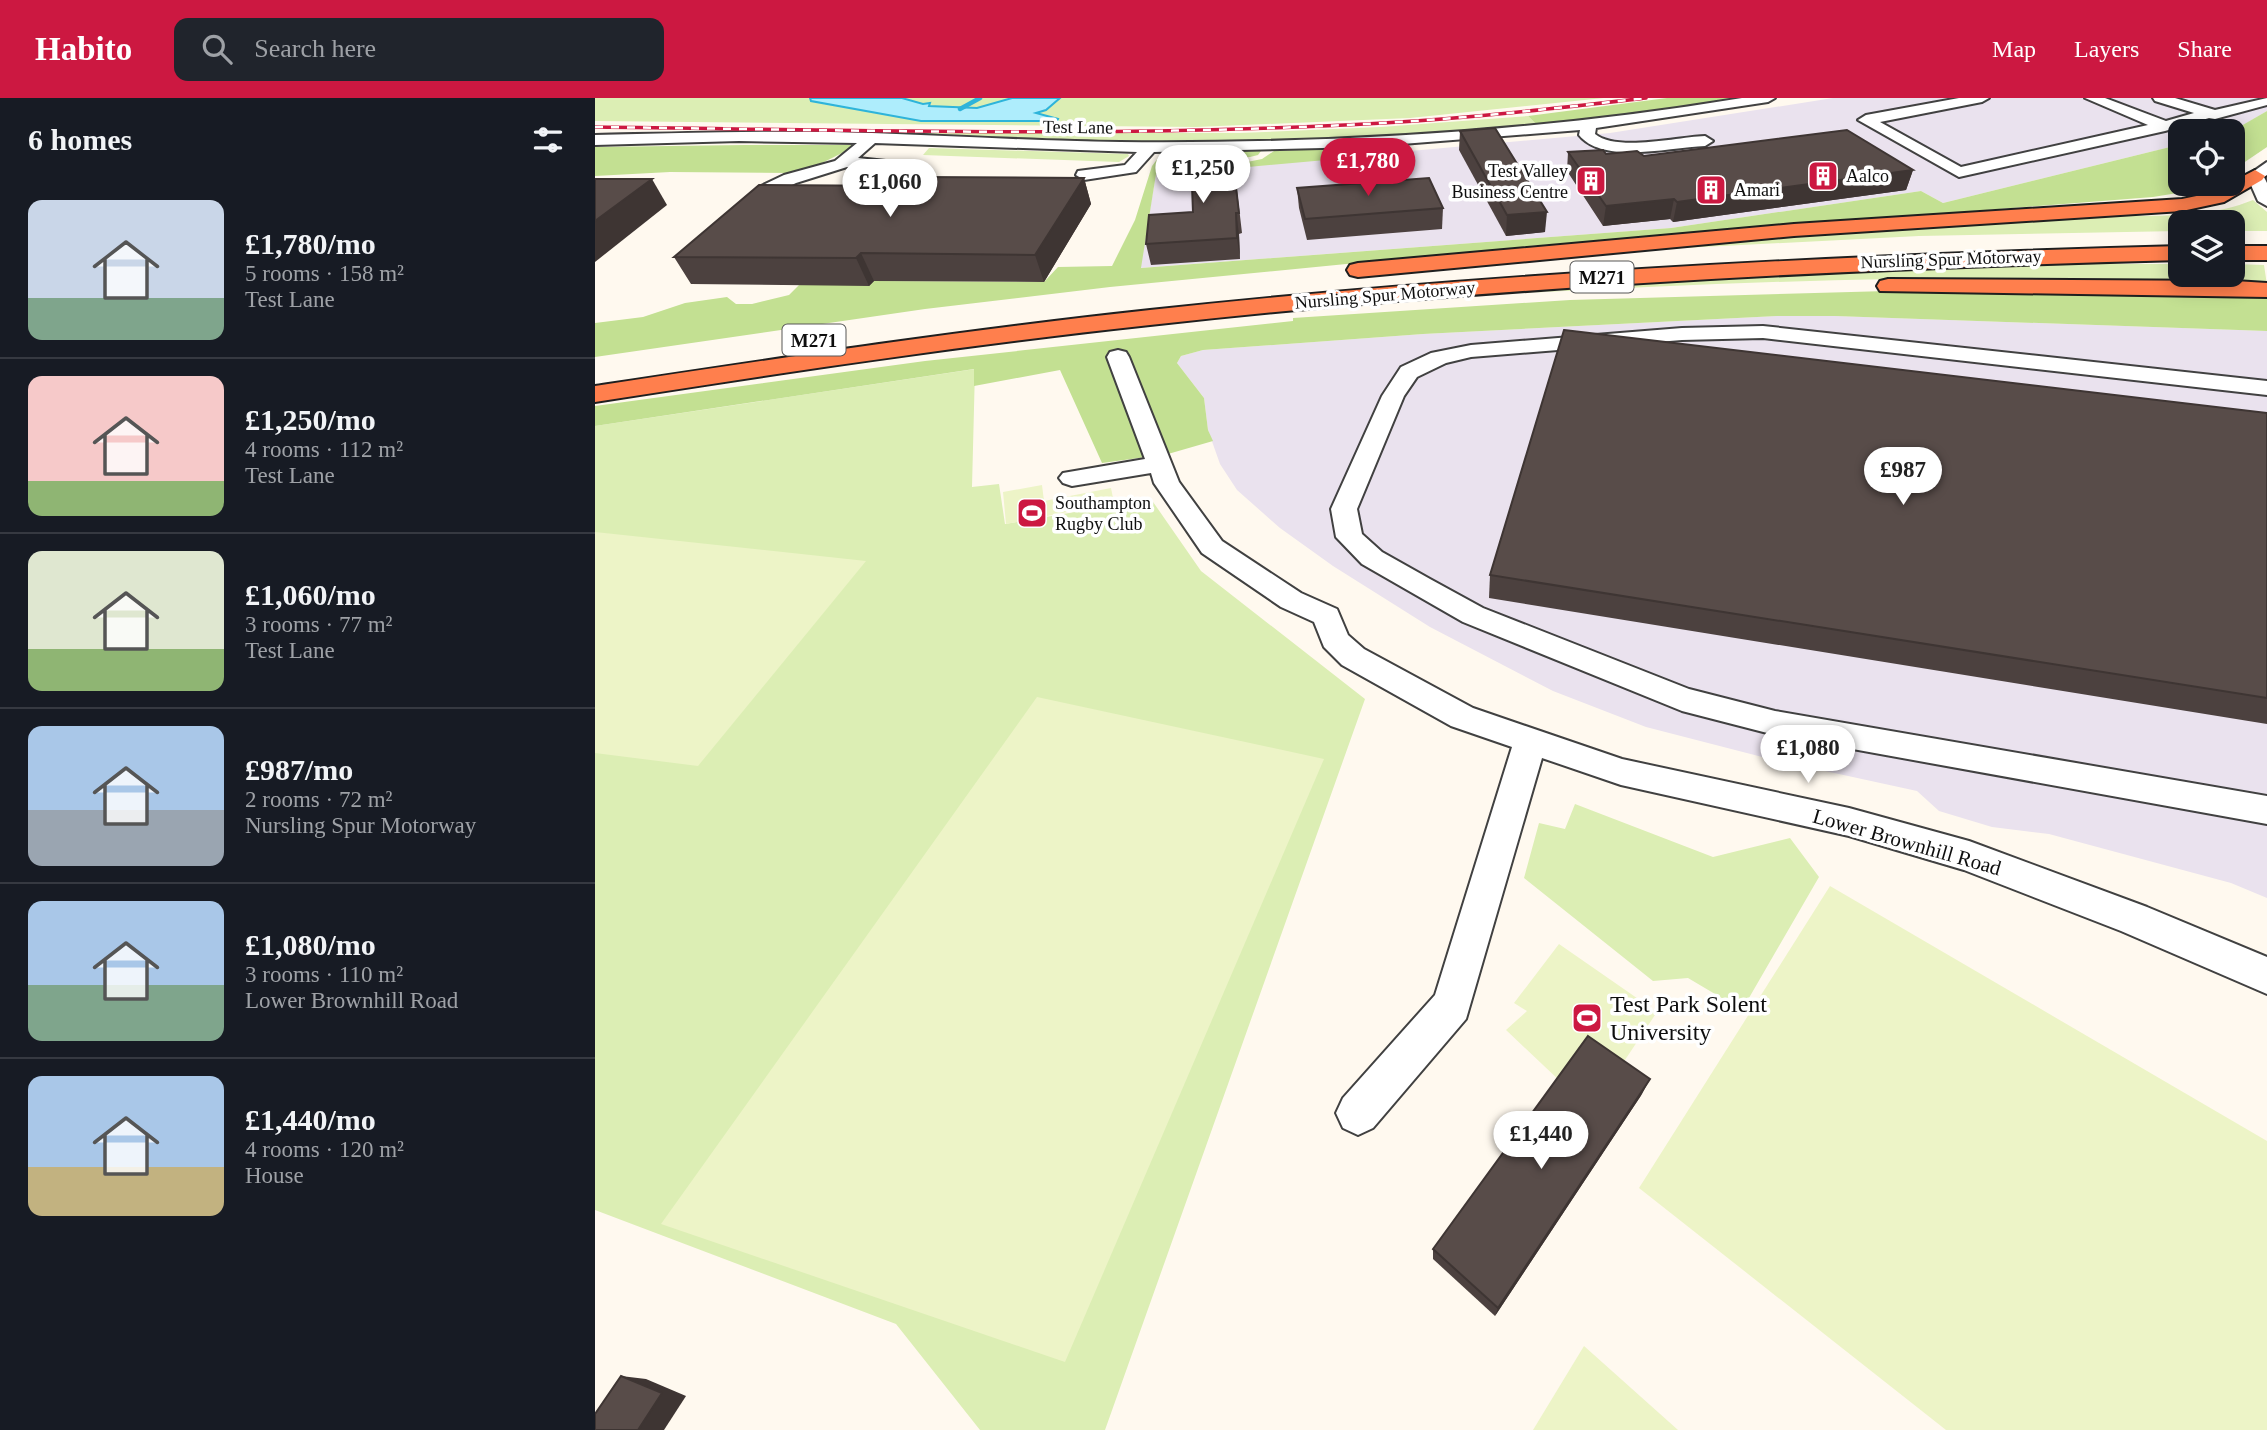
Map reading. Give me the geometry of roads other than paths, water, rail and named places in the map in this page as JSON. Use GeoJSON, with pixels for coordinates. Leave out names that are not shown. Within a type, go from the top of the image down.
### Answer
{"type":"FeatureCollection","features":[{"type":"Feature","properties":{"kind":"highway","name":"M271"},"geometry":{"type":"LineString","coordinates":[[1342,272],[1780,231],[2182,205],[2217,198],[2261,172]]}},
{"type":"Feature","properties":{"kind":"highway","name":"Nursling Spur Motorway"},"geometry":{"type":"LineString","coordinates":[[595,394],[1030,323],[1639,259],[2168,238]]}},
{"type":"Feature","properties":{"kind":"highway"},"geometry":{"type":"LineString","coordinates":[[2245,238],[2267,238]]}},
{"type":"Feature","properties":{"kind":"highway","name":"Nursling Spur Motorway"},"geometry":{"type":"LineString","coordinates":[[595,371],[838,336],[1226,309],[1557,281],[1876,261],[2168,253]]}},
{"type":"Feature","properties":{"kind":"highway"},"geometry":{"type":"LineString","coordinates":[[2245,253],[2267,253]]}},
{"type":"Feature","properties":{"kind":"highway","name":"M271"},"geometry":{"type":"LineString","coordinates":[[1030,323],[1858,286],[2267,290]]}},
{"type":"Feature","properties":{"kind":"highway","name":"M271"},"geometry":{"type":"LineString","coordinates":[[1030,323],[1150,295]]}},
{"type":"Feature","properties":{"kind":"street","name":"Test Lane"},"geometry":{"type":"LineString","coordinates":[[595,140],[757,137],[1150,147],[1275,145],[1431,138],[1560,128],[1768,98]]}},
{"type":"Feature","properties":{"kind":"street"},"geometry":{"type":"LineString","coordinates":[[1982,98],[1866,120],[1959,172],[2165,126]]}},
{"type":"Feature","properties":{"kind":"street"},"geometry":{"type":"LineString","coordinates":[[2092,98],[2165,126]]}},
{"type":"Feature","properties":{"kind":"street"},"geometry":{"type":"LineString","coordinates":[[2160,98],[2229,112],[2267,100]]}},
{"type":"Feature","properties":{"kind":"street"},"geometry":{"type":"LineString","coordinates":[[1589,125],[1587,135],[1590,140],[1607,148],[1618,149],[1683,140],[1705,141]]}},
{"type":"Feature","properties":{"kind":"street"},"geometry":{"type":"LineString","coordinates":[[1553,144],[1560,134],[1560,128]]}},
{"type":"Feature","properties":{"kind":"street"},"geometry":{"type":"LineString","coordinates":[[846,160],[872,138]]}},
{"type":"Feature","properties":{"kind":"street"},"geometry":{"type":"LineString","coordinates":[[1414,153],[1431,138]]}},
{"type":"Feature","properties":{"kind":"street"},"geometry":{"type":"LineString","coordinates":[[740,213],[765,191],[790,179],[915,140]]}},
{"type":"Feature","properties":{"kind":"street"},"geometry":{"type":"LineString","coordinates":[[1184,177],[1192,166],[1262,157],[1275,145]]}},
{"type":"Feature","properties":{"kind":"street"},"geometry":{"type":"LineString","coordinates":[[1084,175],[1130,169],[1150,147]]}},
{"type":"Feature","properties":{"kind":"street"},"geometry":{"type":"LineString","coordinates":[[846,160],[889,165]]}},
{"type":"Feature","properties":{"kind":"street"},"geometry":{"type":"LineString","coordinates":[[2261,172],[2267,201]]}},
{"type":"Feature","properties":{"kind":"street"},"geometry":{"type":"LineString","coordinates":[[2267,388],[1763,332],[1682,334],[1471,351],[1439,358],[1409,372],[1393,396],[1344,509],[1349,537],[1372,558],[1420,586],[1473,615],[1682,699],[1775,723],[2267,810]]}},
{"type":"Feature","properties":{"kind":"street"},"geometry":{"type":"LineString","coordinates":[[1072,478],[1161,464],[1118,357]]}},
{"type":"Feature","properties":{"kind":"street","name":"Lower Brownhill Road"},"geometry":{"type":"LineString","coordinates":[[1161,464],[1167,483],[1212,547],[1291,600],[1327,616],[1335,639],[1353,657],[1462,717],[1621,772],[1849,822],[1969,856],[2134,919],[2267,976]]}},
{"type":"Feature","properties":{"kind":"street"},"geometry":{"type":"LineString","coordinates":[[1358,1113],[1452,1006],[1530,740]]}},
{"type":"Feature","properties":{"kind":"lane"},"geometry":{"type":"LineString","coordinates":[[2165,126],[2207,109]]}},
{"type":"Feature","properties":{"kind":"water"},"geometry":{"type":"Polygon","coordinates":[[[810,98],[902,98],[923,104],[930,103],[929,106],[977,108],[1012,98],[1060,98],[1046,110],[1036,113],[1058,119],[1057,121],[921,121],[811,101],[810,98]]]}},
{"type":"Feature","properties":{"kind":"waterway"},"geometry":{"type":"LineString","coordinates":[[960,109],[980,98]]}},
{"type":"Feature","properties":{"kind":"railway"},"geometry":{"type":"LineString","coordinates":[[595,127],[989,132],[1284,128],[1416,121],[1646,98]]}},
{"type":"Feature","properties":{"kind":"place","name":"Aalco"},"geometry":{"type":"Point","coordinates":[1823,176]}},
{"type":"Feature","properties":{"kind":"place","name":"Test Valley Business Centre"},"geometry":{"type":"Point","coordinates":[1591,181]}},
{"type":"Feature","properties":{"kind":"place","name":"Amari"},"geometry":{"type":"Point","coordinates":[1711,190]}},
{"type":"Feature","properties":{"kind":"place","name":"Southampton Rugby Club"},"geometry":{"type":"Point","coordinates":[1032,513]}},
{"type":"Feature","properties":{"kind":"place","name":"Test Park Solent University"},"geometry":{"type":"Point","coordinates":[1587,1018]}}]}
